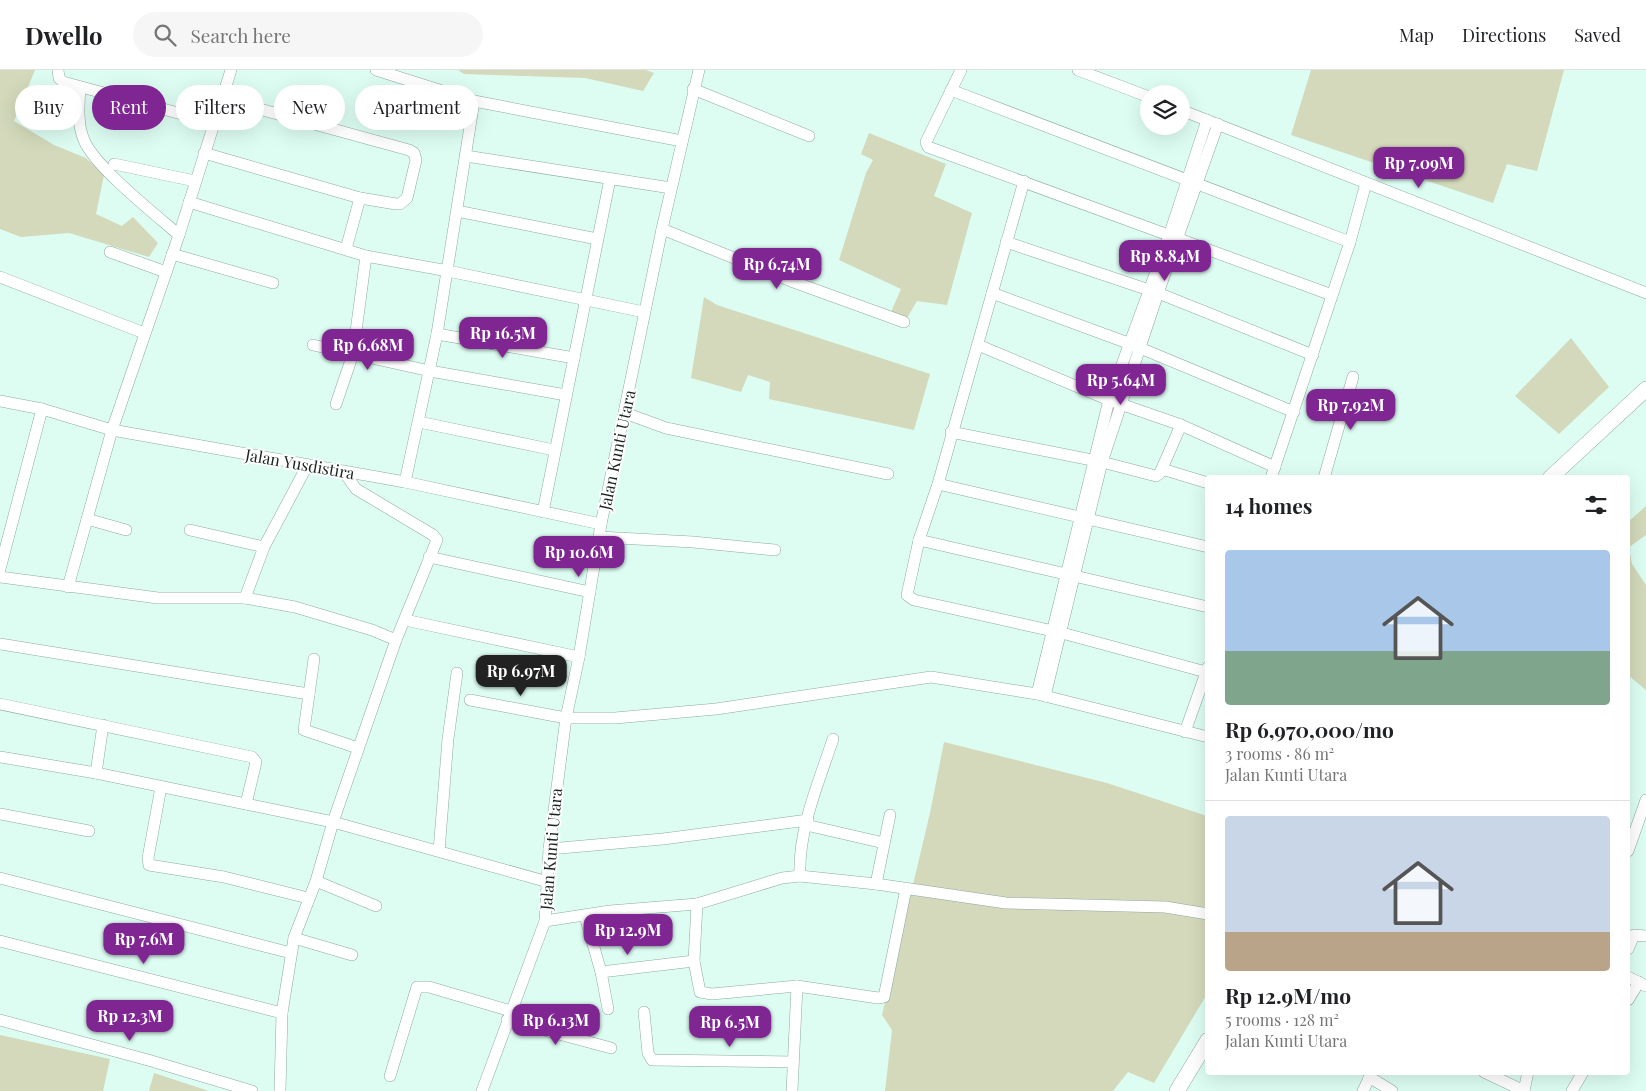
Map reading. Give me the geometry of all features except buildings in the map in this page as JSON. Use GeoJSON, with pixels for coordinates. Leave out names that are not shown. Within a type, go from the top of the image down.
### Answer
{"type":"FeatureCollection","features":[{"type":"Feature","properties":{"kind":"street"},"geometry":{"type":"LineString","coordinates":[[58,70],[59,78],[63,82],[73,85]]}},
{"type":"Feature","properties":{"kind":"street"},"geometry":{"type":"LineString","coordinates":[[226,85],[231,70]]}},
{"type":"Feature","properties":{"kind":"street"},"geometry":{"type":"LineString","coordinates":[[376,70],[392,73],[427,85]]}},
{"type":"Feature","properties":{"kind":"street","name":"Jalan Kunti Utara"},"geometry":{"type":"LineString","coordinates":[[482,1091],[545,921],[549,850],[566,718],[579,657],[599,537],[644,312],[693,89],[699,70]]}},
{"type":"Feature","properties":{"kind":"street"},"geometry":{"type":"LineString","coordinates":[[1078,70],[1140,94]]}},
{"type":"Feature","properties":{"kind":"street"},"geometry":{"type":"LineString","coordinates":[[957,71],[951,90],[926,142],[928,147],[1332,295]]}},
{"type":"Feature","properties":{"kind":"street"},"geometry":{"type":"LineString","coordinates":[[82,88],[176,113]]}},
{"type":"Feature","properties":{"kind":"street"},"geometry":{"type":"LineString","coordinates":[[693,89],[809,136]]}},
{"type":"Feature","properties":{"kind":"street"},"geometry":{"type":"LineString","coordinates":[[951,90],[1050,129],[1192,180],[1350,242]]}},
{"type":"Feature","properties":{"kind":"street"},"geometry":{"type":"LineString","coordinates":[[478,102],[682,141]]}},
{"type":"Feature","properties":{"kind":"street"},"geometry":{"type":"LineString","coordinates":[[204,153],[360,198],[396,204],[405,201],[416,160],[414,153],[264,111]]}},
{"type":"Feature","properties":{"kind":"street"},"geometry":{"type":"LineString","coordinates":[[1190,113],[1646,294]]}},
{"type":"Feature","properties":{"kind":"street"},"geometry":{"type":"LineString","coordinates":[[1041,695],[1097,462],[1109,400],[1128,343],[1153,292],[1212,122]]}},
{"type":"Feature","properties":{"kind":"street"},"geometry":{"type":"LineString","coordinates":[[80,130],[89,150],[111,174],[179,236]]}},
{"type":"Feature","properties":{"kind":"street"},"geometry":{"type":"LineString","coordinates":[[68,587],[112,430],[179,236],[212,130]]}},
{"type":"Feature","properties":{"kind":"street"},"geometry":{"type":"LineString","coordinates":[[405,482],[437,334],[470,130]]}},
{"type":"Feature","properties":{"kind":"street"},"geometry":{"type":"LineString","coordinates":[[466,156],[671,188]]}},
{"type":"Feature","properties":{"kind":"street"},"geometry":{"type":"LineString","coordinates":[[114,164],[195,181]]}},
{"type":"Feature","properties":{"kind":"street"},"geometry":{"type":"LineString","coordinates":[[543,512],[554,450],[586,301],[596,239],[610,179]]}},
{"type":"Feature","properties":{"kind":"street"},"geometry":{"type":"LineString","coordinates":[[1024,182],[978,345],[951,432],[938,484],[919,540],[906,592],[911,599],[1205,669]]}},
{"type":"Feature","properties":{"kind":"street"},"geometry":{"type":"LineString","coordinates":[[978,345],[1109,400],[1181,425],[1273,472],[1350,242],[1366,183]]}},
{"type":"Feature","properties":{"kind":"street"},"geometry":{"type":"LineString","coordinates":[[346,250],[360,198]]}},
{"type":"Feature","properties":{"kind":"street"},"geometry":{"type":"LineString","coordinates":[[189,202],[366,256],[644,312]]}},
{"type":"Feature","properties":{"kind":"street"},"geometry":{"type":"LineString","coordinates":[[457,211],[596,239]]}},
{"type":"Feature","properties":{"kind":"street"},"geometry":{"type":"LineString","coordinates":[[662,229],[791,281],[904,322]]}},
{"type":"Feature","properties":{"kind":"street"},"geometry":{"type":"LineString","coordinates":[[1006,242],[1153,292],[1313,355]]}},
{"type":"Feature","properties":{"kind":"street"},"geometry":{"type":"LineString","coordinates":[[110,252],[166,272]]}},
{"type":"Feature","properties":{"kind":"street"},"geometry":{"type":"LineString","coordinates":[[172,254],[273,283]]}},
{"type":"Feature","properties":{"kind":"street"},"geometry":{"type":"LineString","coordinates":[[336,404],[353,354],[366,256]]}},
{"type":"Feature","properties":{"kind":"street"},"geometry":{"type":"LineString","coordinates":[[0,277],[144,333]]}},
{"type":"Feature","properties":{"kind":"street"},"geometry":{"type":"LineString","coordinates":[[1097,462],[1121,404],[1140,348],[1153,292]]}},
{"type":"Feature","properties":{"kind":"street"},"geometry":{"type":"LineString","coordinates":[[992,293],[1128,343],[1294,412]]}},
{"type":"Feature","properties":{"kind":"street"},"geometry":{"type":"LineString","coordinates":[[437,334],[574,358]]}},
{"type":"Feature","properties":{"kind":"street"},"geometry":{"type":"LineString","coordinates":[[312,345],[430,371],[566,395]]}},
{"type":"Feature","properties":{"kind":"street"},"geometry":{"type":"LineString","coordinates":[[1325,475],[1354,377]]}},
{"type":"Feature","properties":{"kind":"street"},"geometry":{"type":"LineString","coordinates":[[1553,475],[1646,389]]}},
{"type":"Feature","properties":{"kind":"street","name":"Jalan Yusdistira"},"geometry":{"type":"LineString","coordinates":[[0,401],[42,409],[112,430],[405,482],[602,524]]}},
{"type":"Feature","properties":{"kind":"street"},"geometry":{"type":"LineString","coordinates":[[0,569],[42,409]]}},
{"type":"Feature","properties":{"kind":"street"},"geometry":{"type":"LineString","coordinates":[[625,413],[666,428],[888,474]]}},
{"type":"Feature","properties":{"kind":"street"},"geometry":{"type":"LineString","coordinates":[[419,422],[554,450]]}},
{"type":"Feature","properties":{"kind":"street"},"geometry":{"type":"LineString","coordinates":[[951,432],[1097,462],[1154,476],[1159,475],[1181,425]]}},
{"type":"Feature","properties":{"kind":"street"},"geometry":{"type":"LineString","coordinates":[[245,598],[264,547],[307,466]]}},
{"type":"Feature","properties":{"kind":"street"},"geometry":{"type":"LineString","coordinates":[[1162,469],[1205,482]]}},
{"type":"Feature","properties":{"kind":"street"},"geometry":{"type":"LineString","coordinates":[[280,1091],[282,1013],[294,938],[316,881],[332,822],[396,640],[436,543],[434,536],[362,493],[350,483],[344,472]]}},
{"type":"Feature","properties":{"kind":"street"},"geometry":{"type":"LineString","coordinates":[[938,484],[1205,546]]}},
{"type":"Feature","properties":{"kind":"street"},"geometry":{"type":"LineString","coordinates":[[87,519],[126,530]]}},
{"type":"Feature","properties":{"kind":"street"},"geometry":{"type":"LineString","coordinates":[[190,530],[264,547]]}},
{"type":"Feature","properties":{"kind":"street"},"geometry":{"type":"LineString","coordinates":[[599,537],[693,542],[775,550]]}},
{"type":"Feature","properties":{"kind":"street"},"geometry":{"type":"LineString","coordinates":[[919,540],[1205,606]]}},
{"type":"Feature","properties":{"kind":"street"},"geometry":{"type":"LineString","coordinates":[[429,558],[590,592]]}},
{"type":"Feature","properties":{"kind":"street"},"geometry":{"type":"LineString","coordinates":[[0,577],[158,598],[245,598],[294,606],[372,630],[396,640]]}},
{"type":"Feature","properties":{"kind":"street"},"geometry":{"type":"LineString","coordinates":[[405,620],[579,657]]}},
{"type":"Feature","properties":{"kind":"street"},"geometry":{"type":"LineString","coordinates":[[0,644],[309,694]]}},
{"type":"Feature","properties":{"kind":"street"},"geometry":{"type":"LineString","coordinates":[[314,659],[303,725],[305,732],[358,748]]}},
{"type":"Feature","properties":{"kind":"street"},"geometry":{"type":"LineString","coordinates":[[438,851],[448,739],[457,673]]}},
{"type":"Feature","properties":{"kind":"street"},"geometry":{"type":"LineString","coordinates":[[1185,732],[1205,675]]}},
{"type":"Feature","properties":{"kind":"street"},"geometry":{"type":"LineString","coordinates":[[470,700],[566,718],[615,718],[716,709],[920,678],[967,681],[1041,695],[1205,736]]}},
{"type":"Feature","properties":{"kind":"street"},"geometry":{"type":"LineString","coordinates":[[0,704],[254,758],[256,762],[246,804]]}},
{"type":"Feature","properties":{"kind":"street"},"geometry":{"type":"LineString","coordinates":[[96,773],[103,725]]}},
{"type":"Feature","properties":{"kind":"street"},"geometry":{"type":"LineString","coordinates":[[800,876],[800,859],[807,823],[833,739]]}},
{"type":"Feature","properties":{"kind":"street"},"geometry":{"type":"LineString","coordinates":[[0,757],[96,773],[332,822],[548,882]]}},
{"type":"Feature","properties":{"kind":"street"},"geometry":{"type":"LineString","coordinates":[[161,787],[148,858],[149,865],[224,877],[308,898]]}},
{"type":"Feature","properties":{"kind":"street"},"geometry":{"type":"LineString","coordinates":[[1630,845],[1646,800]]}},
{"type":"Feature","properties":{"kind":"street"},"geometry":{"type":"LineString","coordinates":[[0,814],[89,831]]}},
{"type":"Feature","properties":{"kind":"street"},"geometry":{"type":"LineString","coordinates":[[876,884],[890,815]]}},
{"type":"Feature","properties":{"kind":"street"},"geometry":{"type":"LineString","coordinates":[[549,850],[807,823],[884,843]]}},
{"type":"Feature","properties":{"kind":"street"},"geometry":{"type":"LineString","coordinates":[[545,921],[697,904],[782,878],[800,876],[876,884],[1006,903],[1165,907],[1205,914]]}},
{"type":"Feature","properties":{"kind":"street"},"geometry":{"type":"LineString","coordinates":[[0,878],[291,953]]}},
{"type":"Feature","properties":{"kind":"street"},"geometry":{"type":"LineString","coordinates":[[316,881],[376,906]]}},
{"type":"Feature","properties":{"kind":"street"},"geometry":{"type":"LineString","coordinates":[[697,904],[694,961],[698,990],[704,994],[796,986],[884,997],[906,889]]}},
{"type":"Feature","properties":{"kind":"street"},"geometry":{"type":"LineString","coordinates":[[585,916],[608,1009]]}},
{"type":"Feature","properties":{"kind":"street"},"geometry":{"type":"LineString","coordinates":[[1630,945],[1634,936],[1646,936]]}},
{"type":"Feature","properties":{"kind":"street"},"geometry":{"type":"LineString","coordinates":[[294,938],[352,955]]}},
{"type":"Feature","properties":{"kind":"street"},"geometry":{"type":"LineString","coordinates":[[0,941],[282,1013]]}},
{"type":"Feature","properties":{"kind":"street"},"geometry":{"type":"LineString","coordinates":[[600,972],[694,961]]}},
{"type":"Feature","properties":{"kind":"street"},"geometry":{"type":"LineString","coordinates":[[1630,978],[1642,984],[1630,998]]}},
{"type":"Feature","properties":{"kind":"street"},"geometry":{"type":"LineString","coordinates":[[792,1091],[796,986]]}},
{"type":"Feature","properties":{"kind":"street"},"geometry":{"type":"LineString","coordinates":[[390,1076],[413,995],[417,987],[429,987],[611,1048]]}},
{"type":"Feature","properties":{"kind":"street"},"geometry":{"type":"LineString","coordinates":[[644,1012],[648,1052],[652,1060],[793,1062]]}},
{"type":"Feature","properties":{"kind":"street"},"geometry":{"type":"LineString","coordinates":[[0,1020],[148,1060],[252,1091]]}},
{"type":"Feature","properties":{"kind":"street"},"geometry":{"type":"LineString","coordinates":[[1176,1091],[1205,1045]]}},
{"type":"Feature","properties":{"kind":"street"},"geometry":{"type":"LineString","coordinates":[[1363,1091],[1371,1075],[1392,1091]]}},
{"type":"Feature","properties":{"kind":"street"},"geometry":{"type":"LineString","coordinates":[[1490,1075],[1524,1091],[1527,1075]]}},
{"type":"Feature","properties":{"kind":"street"},"geometry":{"type":"LineString","coordinates":[[1572,1091],[1581,1075]]}},
{"type":"Feature","properties":{"kind":"green space"},"geometry":{"type":"Polygon","coordinates":[[[0,70],[35,70],[29,85],[15,85],[15,130],[29,130],[54,145],[86,158],[104,175],[96,214],[122,226],[133,217],[158,243],[149,257],[69,233],[21,237],[0,229],[0,70]]]}},
{"type":"Feature","properties":{"kind":"green space"},"geometry":{"type":"Polygon","coordinates":[[[458,70],[646,70],[654,73],[643,91],[585,78],[464,74],[458,70]]]}},
{"type":"Feature","properties":{"kind":"green space"},"geometry":{"type":"Polygon","coordinates":[[[1311,70],[1564,70],[1537,171],[1507,164],[1493,203],[1291,135],[1311,70]]]}},
{"type":"Feature","properties":{"kind":"green space"},"geometry":{"type":"Polygon","coordinates":[[[869,133],[946,164],[934,196],[972,213],[947,305],[917,301],[907,318],[891,312],[901,289],[839,260],[866,173],[873,160],[861,154],[869,133]]]}},
{"type":"Feature","properties":{"kind":"green space"},"geometry":{"type":"Polygon","coordinates":[[[704,297],[717,305],[930,374],[914,430],[769,399],[770,382],[748,375],[741,392],[691,378],[704,297]]]}},
{"type":"Feature","properties":{"kind":"green space"},"geometry":{"type":"Polygon","coordinates":[[[1571,338],[1609,387],[1559,434],[1515,396],[1571,338]]]}},
{"type":"Feature","properties":{"kind":"green space"},"geometry":{"type":"Polygon","coordinates":[[[1646,506],[1646,535],[1630,546],[1630,520],[1646,506]]]}},
{"type":"Feature","properties":{"kind":"green space"},"geometry":{"type":"Polygon","coordinates":[[[1630,553],[1632,564],[1646,585],[1646,690],[1630,677],[1630,553]]]}},
{"type":"Feature","properties":{"kind":"green space"},"geometry":{"type":"Polygon","coordinates":[[[944,742],[1107,783],[1205,815],[1205,997],[1154,1083],[1128,1072],[1113,1091],[885,1091],[892,1030],[882,1015],[930,813],[944,742]]]}},
{"type":"Feature","properties":{"kind":"green space"},"geometry":{"type":"Polygon","coordinates":[[[0,1035],[110,1059],[103,1091],[0,1091],[0,1035]]]}},
{"type":"Feature","properties":{"kind":"green space"},"geometry":{"type":"Polygon","coordinates":[[[154,1073],[209,1091],[149,1091],[154,1073]]]}}]}
